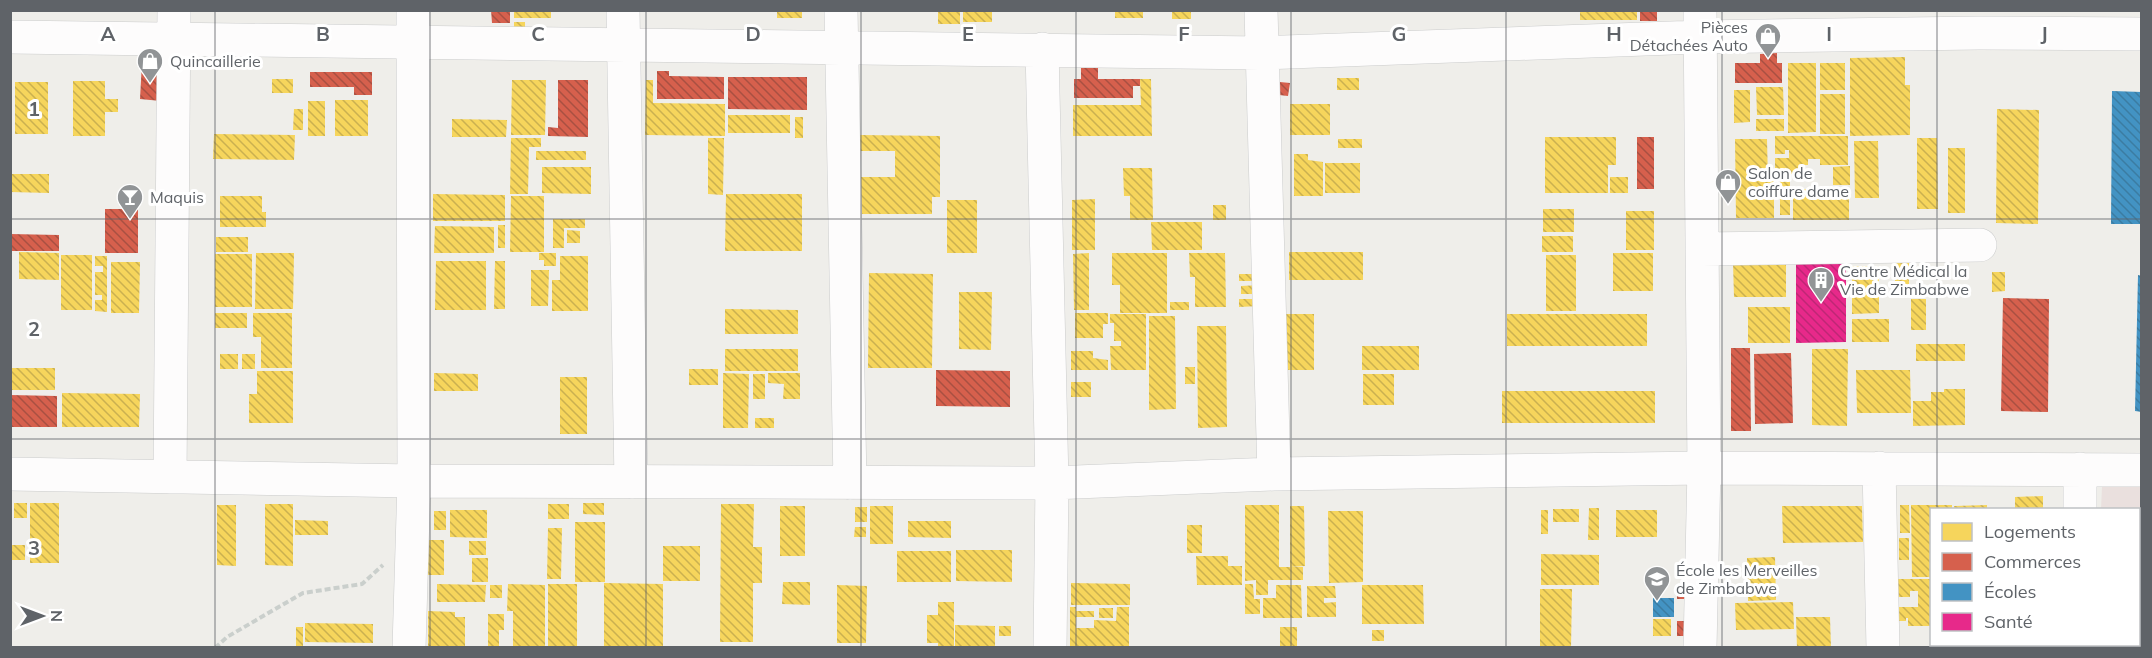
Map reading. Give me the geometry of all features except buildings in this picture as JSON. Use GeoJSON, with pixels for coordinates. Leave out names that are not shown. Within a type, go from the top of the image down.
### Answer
{"type":"FeatureCollection","features":[{"type":"Feature","properties":{"kind":"street"},"geometry":{"type":"LineString","coordinates":[[623,10],[631,482]]}},
{"type":"Feature","properties":{"kind":"street"},"geometry":{"type":"LineString","coordinates":[[841,10],[850,483]]}},
{"type":"Feature","properties":{"kind":"street"},"geometry":{"type":"LineString","coordinates":[[1261,10],[1260,53],[1274,474]]}},
{"type":"Feature","properties":{"kind":"street"},"geometry":{"type":"LineString","coordinates":[[1699,24],[1704,468],[1700,648]]}},
{"type":"Feature","properties":{"kind":"street"},"geometry":{"type":"LineString","coordinates":[[10,37],[174,25],[413,26],[623,44],[1260,53],[1699,24],[1978,33],[2142,34]]}},
{"type":"Feature","properties":{"kind":"street"},"geometry":{"type":"LineString","coordinates":[[170,477],[174,25]]}},
{"type":"Feature","properties":{"kind":"street"},"geometry":{"type":"LineString","coordinates":[[409,648],[414,482],[413,26]]}},
{"type":"Feature","properties":{"kind":"street"},"geometry":{"type":"LineString","coordinates":[[1042,49],[1052,483],[1050,648]]}},
{"type":"Feature","properties":{"kind":"street"},"geometry":{"type":"LineString","coordinates":[[1702,249],[1980,245]]}},
{"type":"Feature","properties":{"kind":"street"},"geometry":{"type":"LineString","coordinates":[[10,474],[414,482],[1052,483],[1274,474],[1704,468],[2142,470]]}},
{"type":"Feature","properties":{"kind":"street"},"geometry":{"type":"LineString","coordinates":[[1880,468],[1883,648]]}},
{"type":"Feature","properties":{"kind":"street"},"geometry":{"type":"LineString","coordinates":[[2080,469],[2080,508]]}},
{"type":"Feature","properties":{"kind":"path"},"geometry":{"type":"LineString","coordinates":[[215,648],[227,637],[303,593],[362,584],[412,538]]}},
{"type":"Feature","properties":{"kind":"shaded area"},"geometry":{"type":"Polygon","coordinates":[[[2102,487],[2141,487],[2141,647],[2097,647],[2140,646],[2140,508],[2101,508],[2102,487]]]}},
{"type":"Feature","properties":{"kind":"place","name":"Pièces Détachées Auto"},"geometry":{"type":"Point","coordinates":[1768,59]}},
{"type":"Feature","properties":{"kind":"place","name":"Quincaillerie"},"geometry":{"type":"Point","coordinates":[150,84]}},
{"type":"Feature","properties":{"kind":"place","name":"Salon de coiffure dame"},"geometry":{"type":"Point","coordinates":[1728,205]}},
{"type":"Feature","properties":{"kind":"place","name":"Maquis"},"geometry":{"type":"Point","coordinates":[130,220]}},
{"type":"Feature","properties":{"kind":"place","name":"Centre Médical la Vie de Zimbabwe"},"geometry":{"type":"Point","coordinates":[1821,303]}},
{"type":"Feature","properties":{"kind":"place","name":"École les Merveilles de Zimbabwe"},"geometry":{"type":"Point","coordinates":[1657,602]}}]}
